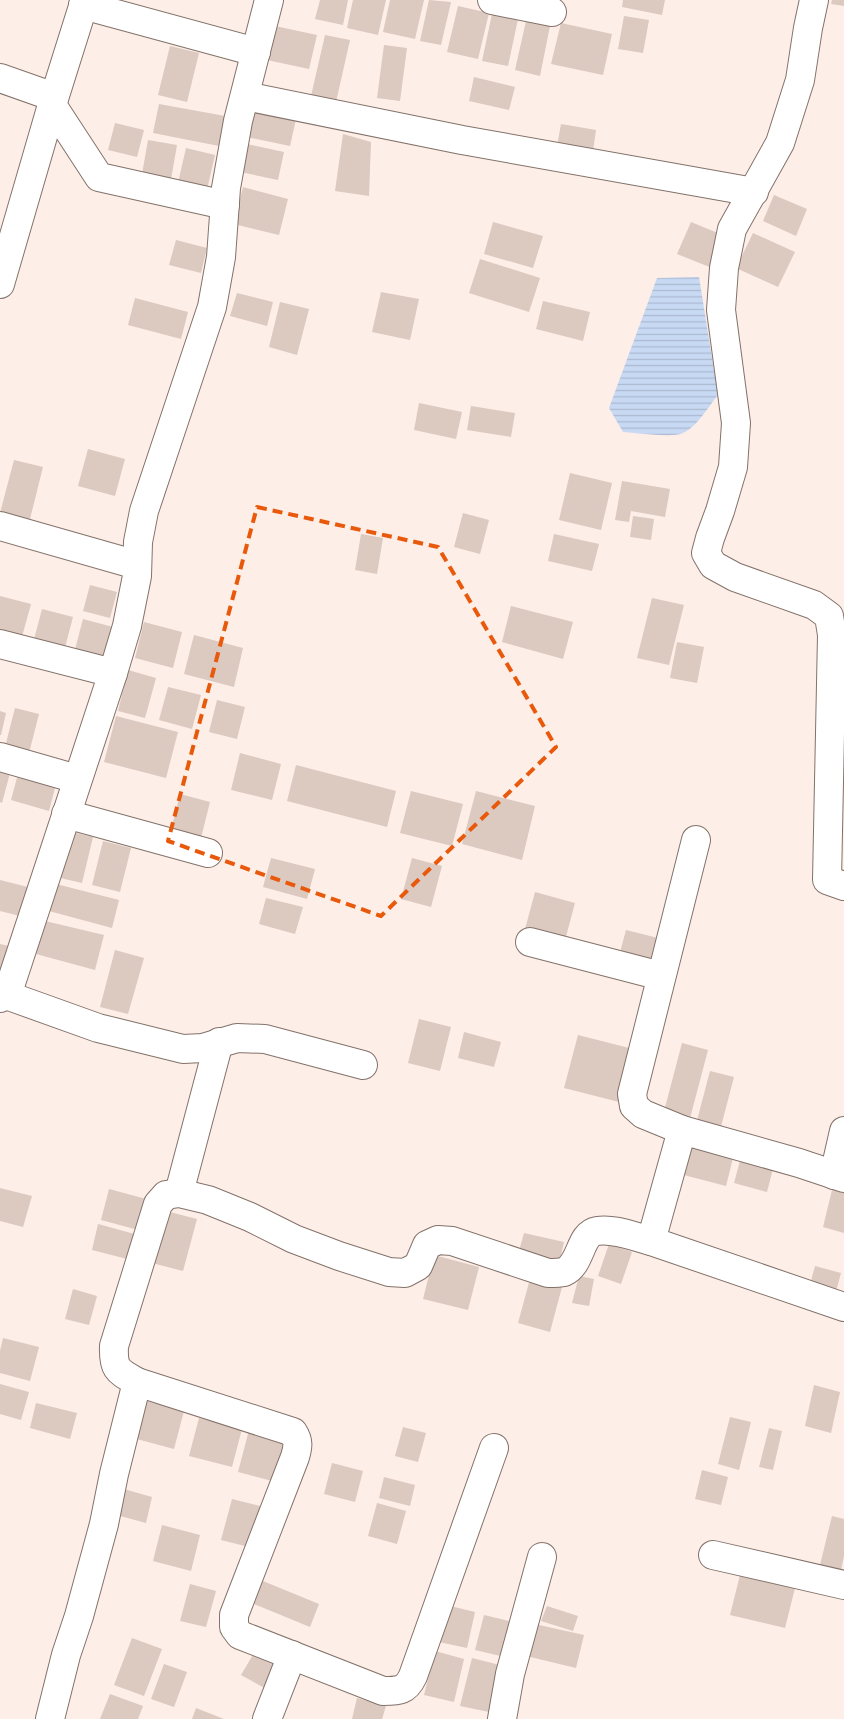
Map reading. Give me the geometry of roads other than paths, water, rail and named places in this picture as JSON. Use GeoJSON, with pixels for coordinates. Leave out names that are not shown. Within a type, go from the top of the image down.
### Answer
{"type":"FeatureCollection","features":[{"type":"Feature","properties":{"kind":"street"},"geometry":{"type":"LineString","coordinates":[[269,0],[238,121],[226,188],[220,257],[212,307],[144,511],[138,542],[137,576],[127,626],[9,989],[3,996],[98,1028],[183,1049],[203,1048],[237,1038],[264,1039],[364,1065]]}},
{"type":"Feature","properties":{"kind":"street"},"geometry":{"type":"LineString","coordinates":[[492,0],[552,12]]}},
{"type":"Feature","properties":{"kind":"street"},"geometry":{"type":"LineString","coordinates":[[814,0],[800,80],[780,143],[732,229],[724,268],[721,310],[736,423],[733,466],[706,553],[713,565],[735,576],[814,606],[829,616],[838,676],[827,880],[844,886]]}},
{"type":"Feature","properties":{"kind":"street"},"geometry":{"type":"LineString","coordinates":[[0,284],[53,101],[84,3],[256,52]]}},
{"type":"Feature","properties":{"kind":"street"},"geometry":{"type":"LineString","coordinates":[[0,78],[53,101],[99,177],[225,205]]}},
{"type":"Feature","properties":{"kind":"street"},"geometry":{"type":"LineString","coordinates":[[245,96],[462,140],[754,192]]}},
{"type":"Feature","properties":{"kind":"street"},"geometry":{"type":"LineString","coordinates":[[0,526],[137,565]]}},
{"type":"Feature","properties":{"kind":"street"},"geometry":{"type":"LineString","coordinates":[[814,606],[844,610]]}},
{"type":"Feature","properties":{"kind":"street"},"geometry":{"type":"LineString","coordinates":[[0,644],[113,673]]}},
{"type":"Feature","properties":{"kind":"street"},"geometry":{"type":"LineString","coordinates":[[0,757],[77,779]]}},
{"type":"Feature","properties":{"kind":"street"},"geometry":{"type":"LineString","coordinates":[[66,814],[208,853]]}},
{"type":"Feature","properties":{"kind":"street"},"geometry":{"type":"LineString","coordinates":[[696,840],[632,1094],[634,1106],[643,1114],[682,1130],[799,1163],[839,1177],[844,1131]]}},
{"type":"Feature","properties":{"kind":"street"},"geometry":{"type":"LineString","coordinates":[[530,942],[661,976]]}},
{"type":"Feature","properties":{"kind":"street"},"geometry":{"type":"LineString","coordinates":[[179,1193],[219,1042]]}},
{"type":"Feature","properties":{"kind":"street"},"geometry":{"type":"LineString","coordinates":[[651,1241],[682,1130]]}},
{"type":"Feature","properties":{"kind":"street"},"geometry":{"type":"LineString","coordinates":[[494,1448],[408,1685],[397,1691],[384,1691],[240,1635],[234,1627],[234,1615],[295,1457],[298,1439],[293,1432],[138,1382],[118,1371],[113,1361],[114,1346],[158,1204],[166,1195],[179,1193],[208,1200],[250,1217],[294,1239],[339,1256],[389,1272],[405,1273],[418,1266],[427,1245],[438,1240],[452,1241],[548,1273],[563,1272],[574,1265],[587,1237],[595,1231],[608,1230],[651,1241],[844,1307]]}},
{"type":"Feature","properties":{"kind":"street"},"geometry":{"type":"LineString","coordinates":[[50,1719],[66,1655],[79,1616],[104,1524],[114,1474],[138,1382]]}},
{"type":"Feature","properties":{"kind":"street"},"geometry":{"type":"LineString","coordinates":[[713,1555],[844,1585]]}},
{"type":"Feature","properties":{"kind":"street"},"geometry":{"type":"LineString","coordinates":[[502,1719],[510,1674],[542,1557]]}},
{"type":"Feature","properties":{"kind":"street"},"geometry":{"type":"LineString","coordinates":[[267,1719],[292,1655]]}},
{"type":"Feature","properties":{"kind":"water"},"geometry":{"type":"Polygon","coordinates":[[[699,277],[718,395],[698,422],[683,433],[663,435],[623,432],[609,408],[657,278],[699,277]]]}}]}
